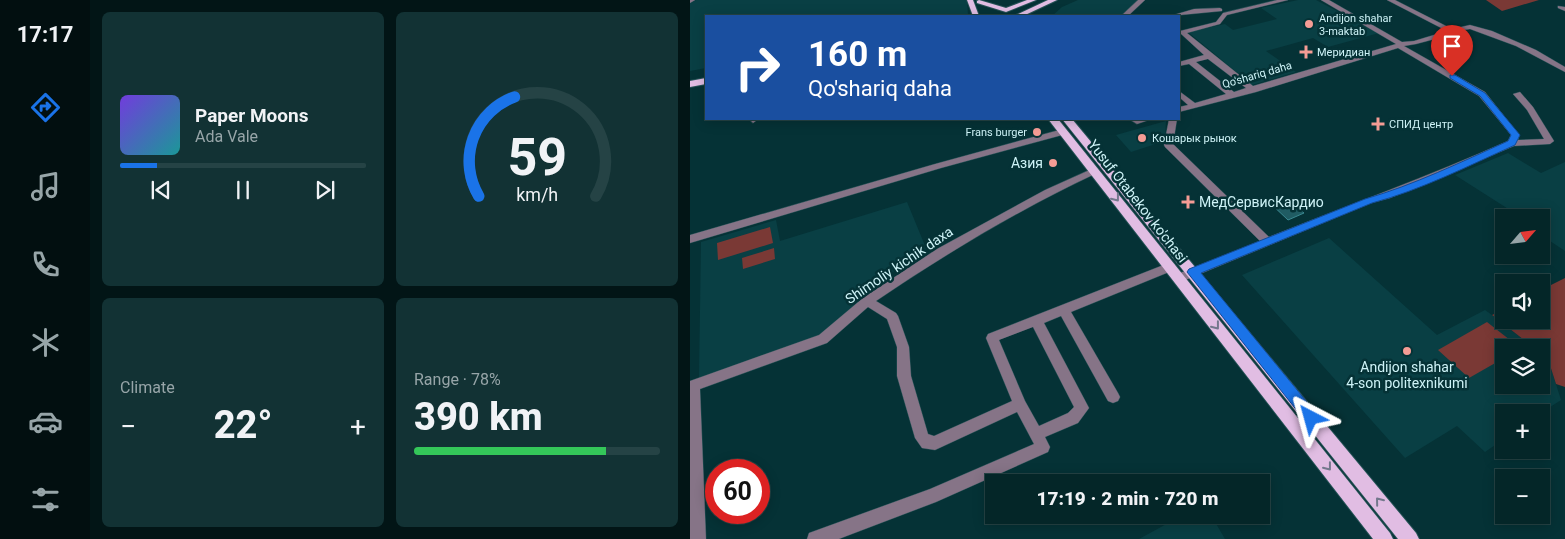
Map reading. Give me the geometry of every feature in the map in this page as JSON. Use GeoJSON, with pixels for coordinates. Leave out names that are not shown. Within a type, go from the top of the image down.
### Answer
{"type":"FeatureCollection","features":[{"type":"Feature","properties":{"kind":"main road"},"geometry":{"type":"LineString","coordinates":[[965,0],[969,15]]}},
{"type":"Feature","properties":{"kind":"main road"},"geometry":{"type":"LineString","coordinates":[[970,0],[976,15]]}},
{"type":"Feature","properties":{"kind":"main road"},"geometry":{"type":"LineString","coordinates":[[978,1],[1006,10],[1033,0]]}},
{"type":"Feature","properties":{"kind":"main road"},"geometry":{"type":"LineString","coordinates":[[1008,15],[1043,0]]}},
{"type":"Feature","properties":{"kind":"main road"},"geometry":{"type":"LineString","coordinates":[[1020,15],[1054,0]]}},
{"type":"Feature","properties":{"kind":"main road"},"geometry":{"type":"LineString","coordinates":[[978,1],[984,15]]}},
{"type":"Feature","properties":{"kind":"main road"},"geometry":{"type":"LineString","coordinates":[[690,79],[705,76]]}},
{"type":"Feature","properties":{"kind":"main road"},"geometry":{"type":"LineString","coordinates":[[690,84],[705,81]]}},
{"type":"Feature","properties":{"kind":"main road","name":"Yusuf Otabekov ko'chasi"},"geometry":{"type":"LineString","coordinates":[[1065,125],[1094,171],[1384,539]]}},
{"type":"Feature","properties":{"kind":"main road","name":"Yusuf Otabekov ko'chasi"},"geometry":{"type":"LineString","coordinates":[[1065,125],[1193,272],[1410,539]]}},
{"type":"Feature","properties":{"kind":"street"},"geometry":{"type":"LineString","coordinates":[[1125,15],[1142,0]]}},
{"type":"Feature","properties":{"kind":"street"},"geometry":{"type":"LineString","coordinates":[[1177,15],[1194,11],[1222,12],[1284,0]]}},
{"type":"Feature","properties":{"kind":"street"},"geometry":{"type":"LineString","coordinates":[[1324,0],[1482,94],[1515,135],[1512,143]]}},
{"type":"Feature","properties":{"kind":"street"},"geometry":{"type":"LineString","coordinates":[[1390,0],[1451,31]]}},
{"type":"Feature","properties":{"kind":"street"},"geometry":{"type":"LineString","coordinates":[[1181,32],[1218,23],[1222,12],[1242,2],[1254,1],[1263,5]]}},
{"type":"Feature","properties":{"kind":"street","name":"Qo'shariq daha"},"geometry":{"type":"LineString","coordinates":[[1180,110],[1468,27],[1483,30],[1546,58],[1565,70]]}},
{"type":"Feature","properties":{"kind":"street"},"geometry":{"type":"LineString","coordinates":[[1181,32],[1253,90]]}},
{"type":"Feature","properties":{"kind":"street"},"geometry":{"type":"LineString","coordinates":[[1180,64],[1209,56]]}},
{"type":"Feature","properties":{"kind":"street"},"geometry":{"type":"LineString","coordinates":[[1190,61],[1233,95]]}},
{"type":"Feature","properties":{"kind":"street"},"geometry":{"type":"LineString","coordinates":[[1180,94],[1194,106]]}},
{"type":"Feature","properties":{"kind":"street"},"geometry":{"type":"LineString","coordinates":[[1179,278],[1447,172],[1512,143],[1550,141],[1530,109],[1517,94]]}},
{"type":"Feature","properties":{"kind":"street"},"geometry":{"type":"LineString","coordinates":[[1172,120],[1168,145],[1267,242]]}},
{"type":"Feature","properties":{"kind":"street"},"geometry":{"type":"LineString","coordinates":[[690,239],[1065,125]]}},
{"type":"Feature","properties":{"kind":"street","name":"Shimoliy kichik daxa"},"geometry":{"type":"LineString","coordinates":[[691,387],[823,339],[867,301],[941,252],[1048,192],[1094,171]]}},
{"type":"Feature","properties":{"kind":"street"},"geometry":{"type":"LineString","coordinates":[[815,539],[906,507],[1043,447],[1020,404],[992,338],[1170,267]]}},
{"type":"Feature","properties":{"kind":"street"},"geometry":{"type":"LineString","coordinates":[[867,301],[892,316],[902,348],[904,376],[922,438],[927,444],[935,443],[1020,404]]}},
{"type":"Feature","properties":{"kind":"street"},"geometry":{"type":"LineString","coordinates":[[1063,309],[1113,397]]}},
{"type":"Feature","properties":{"kind":"street"},"geometry":{"type":"LineString","coordinates":[[1036,320],[1082,408],[1073,418],[1037,434]]}},
{"type":"Feature","properties":{"kind":"street"},"geometry":{"type":"LineString","coordinates":[[691,387],[698,539]]}},
{"type":"Feature","properties":{"kind":"shaded area"},"geometry":{"type":"Polygon","coordinates":[[[696,0],[967,0],[968,15],[705,15],[705,68],[690,71],[690,3],[696,0]]]}},
{"type":"Feature","properties":{"kind":"shaded area"},"geometry":{"type":"Polygon","coordinates":[[[1078,0],[1137,0],[1122,15],[1053,15],[1062,7],[1078,0]]]}},
{"type":"Feature","properties":{"kind":"shaded area"},"geometry":{"type":"Polygon","coordinates":[[[1298,0],[1316,0],[1379,33],[1328,47],[1313,38],[1266,51],[1296,72],[1252,85],[1188,32],[1225,24],[1233,30],[1277,19],[1261,8],[1298,0]]]}},
{"type":"Feature","properties":{"kind":"shaded area"},"geometry":{"type":"Polygon","coordinates":[[[1486,0],[1539,0],[1502,11],[1486,0]]]}},
{"type":"Feature","properties":{"kind":"shaded area","name":"Кошарык рынок"},"geometry":{"type":"Polygon","coordinates":[[[1166,121],[1165,141],[1131,152],[1116,135],[1166,121]]]}},
{"type":"Feature","properties":{"kind":"shaded area"},"geometry":{"type":"Polygon","coordinates":[[[1508,153],[1541,173],[1565,162],[1565,251],[1550,241],[1550,209],[1508,209],[1455,175],[1508,153]]]}},
{"type":"Feature","properties":{"kind":"shaded area"},"geometry":{"type":"Polygon","coordinates":[[[907,202],[928,253],[858,291],[861,302],[820,336],[699,380],[701,242],[776,220],[780,241],[907,202]]]}},
{"type":"Feature","properties":{"kind":"shaded area"},"geometry":{"type":"Polygon","coordinates":[[[770,227],[773,243],[718,260],[717,243],[770,227]]]}},
{"type":"Feature","properties":{"kind":"shaded area","name":"Andijon shahar 4-son politexnikumi"},"geometry":{"type":"Polygon","coordinates":[[[1329,238],[1437,335],[1485,310],[1495,318],[1495,329],[1510,329],[1523,339],[1495,339],[1495,394],[1550,394],[1550,365],[1561,400],[1550,407],[1550,404],[1495,404],[1495,445],[1485,452],[1457,426],[1405,458],[1242,275],[1329,238]]]}},
{"type":"Feature","properties":{"kind":"shaded area"},"geometry":{"type":"Polygon","coordinates":[[[774,248],[775,259],[743,269],[742,258],[774,248]]]}},
{"type":"Feature","properties":{"kind":"shaded area"},"geometry":{"type":"Polygon","coordinates":[[[1565,278],[1565,387],[1556,384],[1550,365],[1550,339],[1523,339],[1510,329],[1550,329],[1550,286],[1565,278]]]}},
{"type":"Feature","properties":{"kind":"shaded area"},"geometry":{"type":"Polygon","coordinates":[[[1487,322],[1509,339],[1495,339],[1495,363],[1469,378],[1438,350],[1487,322]]]}},
{"type":"Feature","properties":{"kind":"shaded area"},"geometry":{"type":"Polygon","coordinates":[[[1166,524],[1216,524],[1225,539],[1139,539],[1166,524]]]}},
{"type":"Feature","properties":{"kind":"building"},"geometry":{"type":"Polygon","coordinates":[[[1284,196],[1304,213],[1288,220],[1269,202],[1284,196]]]}},
{"type":"Feature","properties":{"kind":"place","name":"Andijon shahar 3-maktab"},"geometry":{"type":"Point","coordinates":[1309,24]}},
{"type":"Feature","properties":{"kind":"place","name":"Меридиан"},"geometry":{"type":"Point","coordinates":[1306,52]}},
{"type":"Feature","properties":{"kind":"place","name":"СПИД центр"},"geometry":{"type":"Point","coordinates":[1378,124]}},
{"type":"Feature","properties":{"kind":"place","name":"Frans burger"},"geometry":{"type":"Point","coordinates":[1037,132]}},
{"type":"Feature","properties":{"kind":"place","name":"Кошарык рынок"},"geometry":{"type":"Point","coordinates":[1142,138]}},
{"type":"Feature","properties":{"kind":"place","name":"Азия"},"geometry":{"type":"Point","coordinates":[1053,163]}},
{"type":"Feature","properties":{"kind":"place","name":"МедСервисКардио"},"geometry":{"type":"Point","coordinates":[1188,202]}},
{"type":"Feature","properties":{"kind":"place","name":"Andijon shahar 4-son politexnikumi"},"geometry":{"type":"Point","coordinates":[1407,351]}},
{"type":"Feature","properties":{"kind":"route"},"geometry":{"type":"LineString","coordinates":[[1311,418],[1193,272],[1368,201],[1387,196],[1447,172],[1512,143],[1515,135],[1482,94],[1452,76]]}}]}
